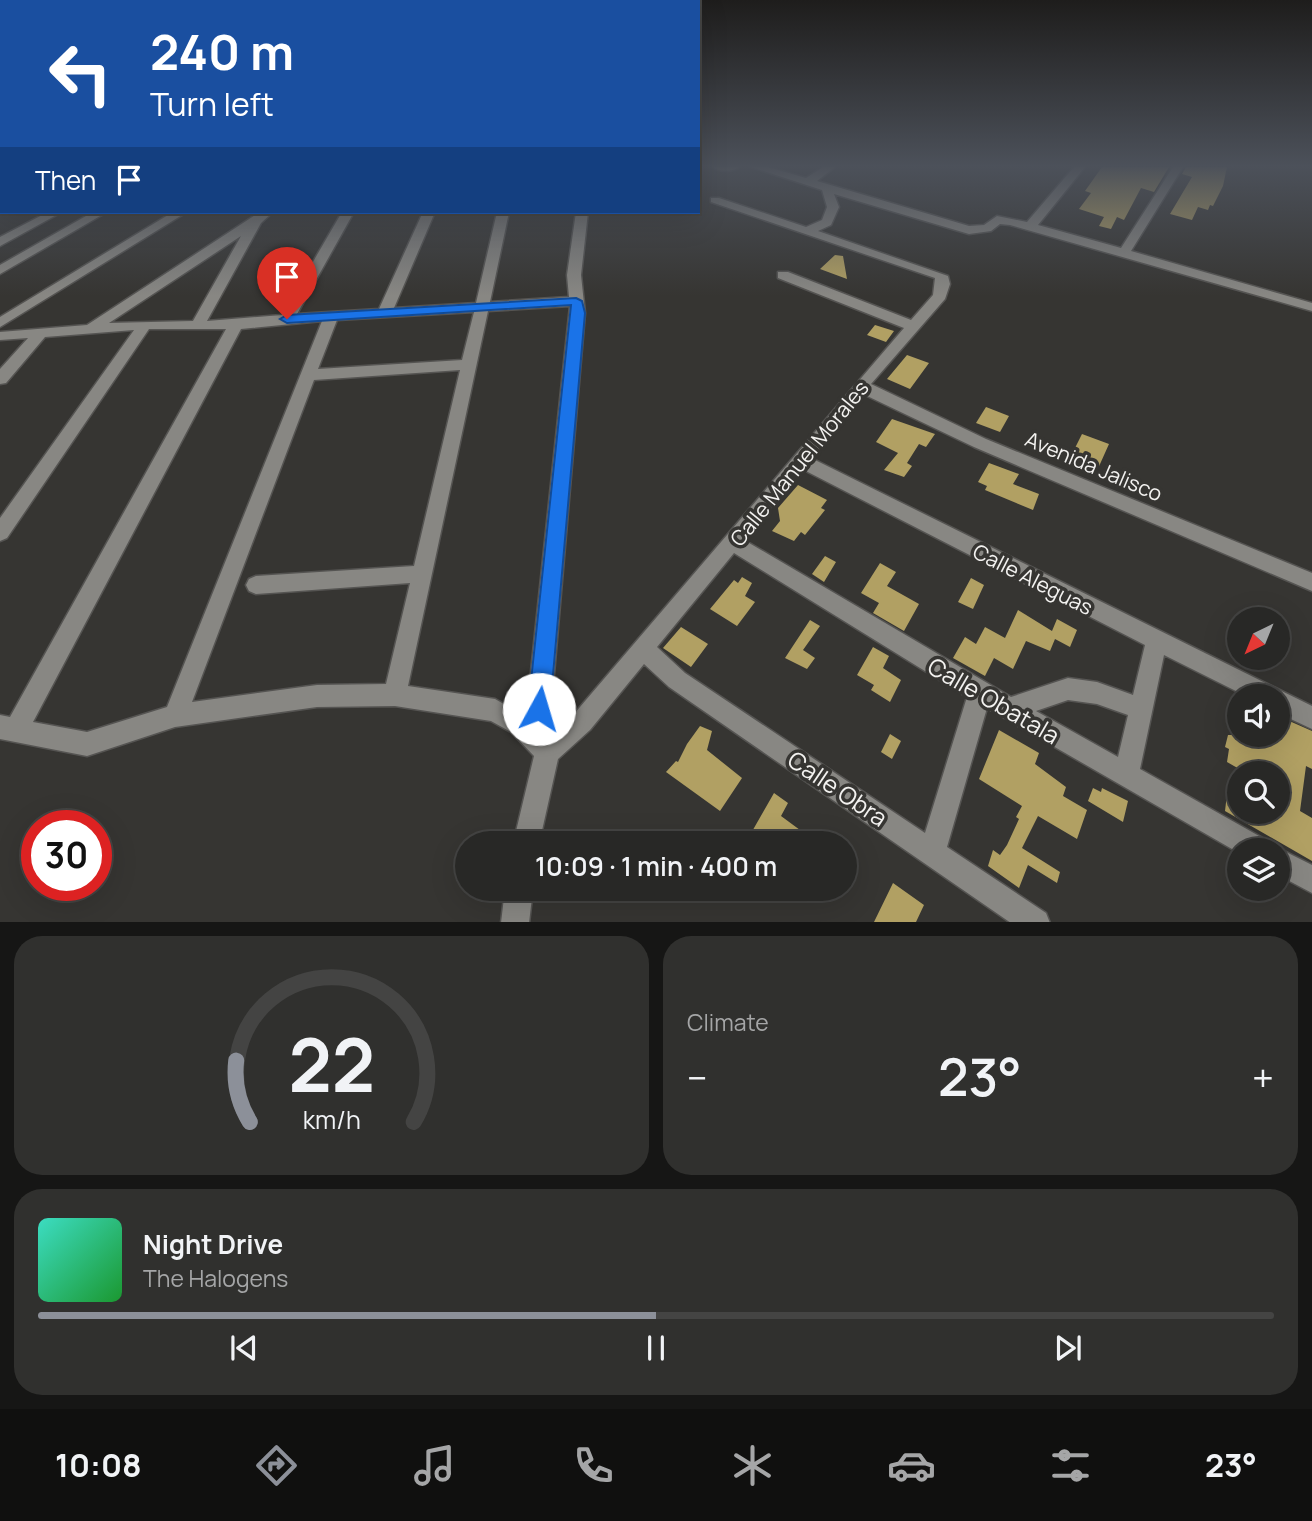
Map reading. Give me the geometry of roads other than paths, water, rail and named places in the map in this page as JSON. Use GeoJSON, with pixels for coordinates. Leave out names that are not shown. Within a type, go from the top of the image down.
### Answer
{"type":"FeatureCollection","features":[{"type":"Feature","properties":{"kind":"street","name":"Calle Manuel Morales"},"geometry":{"type":"LineString","coordinates":[[547,752],[582,722],[861,386],[940,296],[943,284],[941,276],[746,210]]}},
{"type":"Feature","properties":{"kind":"street"},"geometry":{"type":"LineString","coordinates":[[809,230],[827,222],[831,210]]}},
{"type":"Feature","properties":{"kind":"street"},"geometry":{"type":"LineString","coordinates":[[904,210],[969,230],[987,228],[997,220],[1030,226],[1312,307]]}},
{"type":"Feature","properties":{"kind":"street"},"geometry":{"type":"LineString","coordinates":[[1030,226],[1044,210]]}},
{"type":"Feature","properties":{"kind":"street"},"geometry":{"type":"LineString","coordinates":[[1124,253],[1151,210]]}},
{"type":"Feature","properties":{"kind":"street"},"geometry":{"type":"LineString","coordinates":[[0,242],[52,214]]}},
{"type":"Feature","properties":{"kind":"street"},"geometry":{"type":"LineString","coordinates":[[0,270],[97,214]]}},
{"type":"Feature","properties":{"kind":"street"},"geometry":{"type":"LineString","coordinates":[[0,323],[178,214]]}},
{"type":"Feature","properties":{"kind":"street"},"geometry":{"type":"LineString","coordinates":[[287,319],[347,214]]}},
{"type":"Feature","properties":{"kind":"street"},"geometry":{"type":"LineString","coordinates":[[384,314],[428,214]]}},
{"type":"Feature","properties":{"kind":"street"},"geometry":{"type":"LineString","coordinates":[[395,695],[503,214]]}},
{"type":"Feature","properties":{"kind":"street"},"geometry":{"type":"LineString","coordinates":[[529,831],[547,752],[539,709],[578,313],[574,275],[582,214]]}},
{"type":"Feature","properties":{"kind":"street"},"geometry":{"type":"LineString","coordinates":[[198,324],[261,216]]}},
{"type":"Feature","properties":{"kind":"street"},"geometry":{"type":"LineString","coordinates":[[90,329],[261,216]]}},
{"type":"Feature","properties":{"kind":"street"},"geometry":{"type":"LineString","coordinates":[[783,275],[899,319],[914,328]]}},
{"type":"Feature","properties":{"kind":"street"},"geometry":{"type":"LineString","coordinates":[[0,336],[145,325],[236,325],[287,319],[576,301]]}},
{"type":"Feature","properties":{"kind":"street"},"geometry":{"type":"LineString","coordinates":[[176,716],[331,317]]}},
{"type":"Feature","properties":{"kind":"street"},"geometry":{"type":"LineString","coordinates":[[0,533],[145,325]]}},
{"type":"Feature","properties":{"kind":"street"},"geometry":{"type":"LineString","coordinates":[[236,325],[8,728],[87,744],[176,716],[317,696],[395,695],[495,710],[519,724],[547,752]]}},
{"type":"Feature","properties":{"kind":"street"},"geometry":{"type":"LineString","coordinates":[[0,379],[39,334]]}},
{"type":"Feature","properties":{"kind":"street"},"geometry":{"type":"LineString","coordinates":[[308,375],[468,365]]}},
{"type":"Feature","properties":{"kind":"street","name":"Avenida Jalisco"},"geometry":{"type":"LineString","coordinates":[[861,386],[980,443],[1312,582]]}},
{"type":"Feature","properties":{"kind":"street","name":"Calle Aleguas"},"geometry":{"type":"LineString","coordinates":[[799,460],[1243,684]]}},
{"type":"Feature","properties":{"kind":"street","name":"Calle Obatala"},"geometry":{"type":"LineString","coordinates":[[733,543],[1009,709],[1237,838]]}},
{"type":"Feature","properties":{"kind":"street"},"geometry":{"type":"LineString","coordinates":[[256,585],[422,574]]}},
{"type":"Feature","properties":{"kind":"street"},"geometry":{"type":"LineString","coordinates":[[1126,776],[1156,642]]}},
{"type":"Feature","properties":{"kind":"street","name":"Calle Obra"},"geometry":{"type":"LineString","coordinates":[[644,649],[677,680],[1036,922]]}},
{"type":"Feature","properties":{"kind":"street"},"geometry":{"type":"LineString","coordinates":[[1009,709],[1068,689],[1097,693],[1142,709]]}},
{"type":"Feature","properties":{"kind":"street"},"geometry":{"type":"LineString","coordinates":[[933,851],[980,692]]}},
{"type":"Feature","properties":{"kind":"street"},"geometry":{"type":"LineString","coordinates":[[1290,707],[1312,718]]}},
{"type":"Feature","properties":{"kind":"street"},"geometry":{"type":"LineString","coordinates":[[1290,868],[1312,880]]}},
{"type":"Feature","properties":{"kind":"street"},"geometry":{"type":"LineString","coordinates":[[515,922],[518,901]]}}]}
